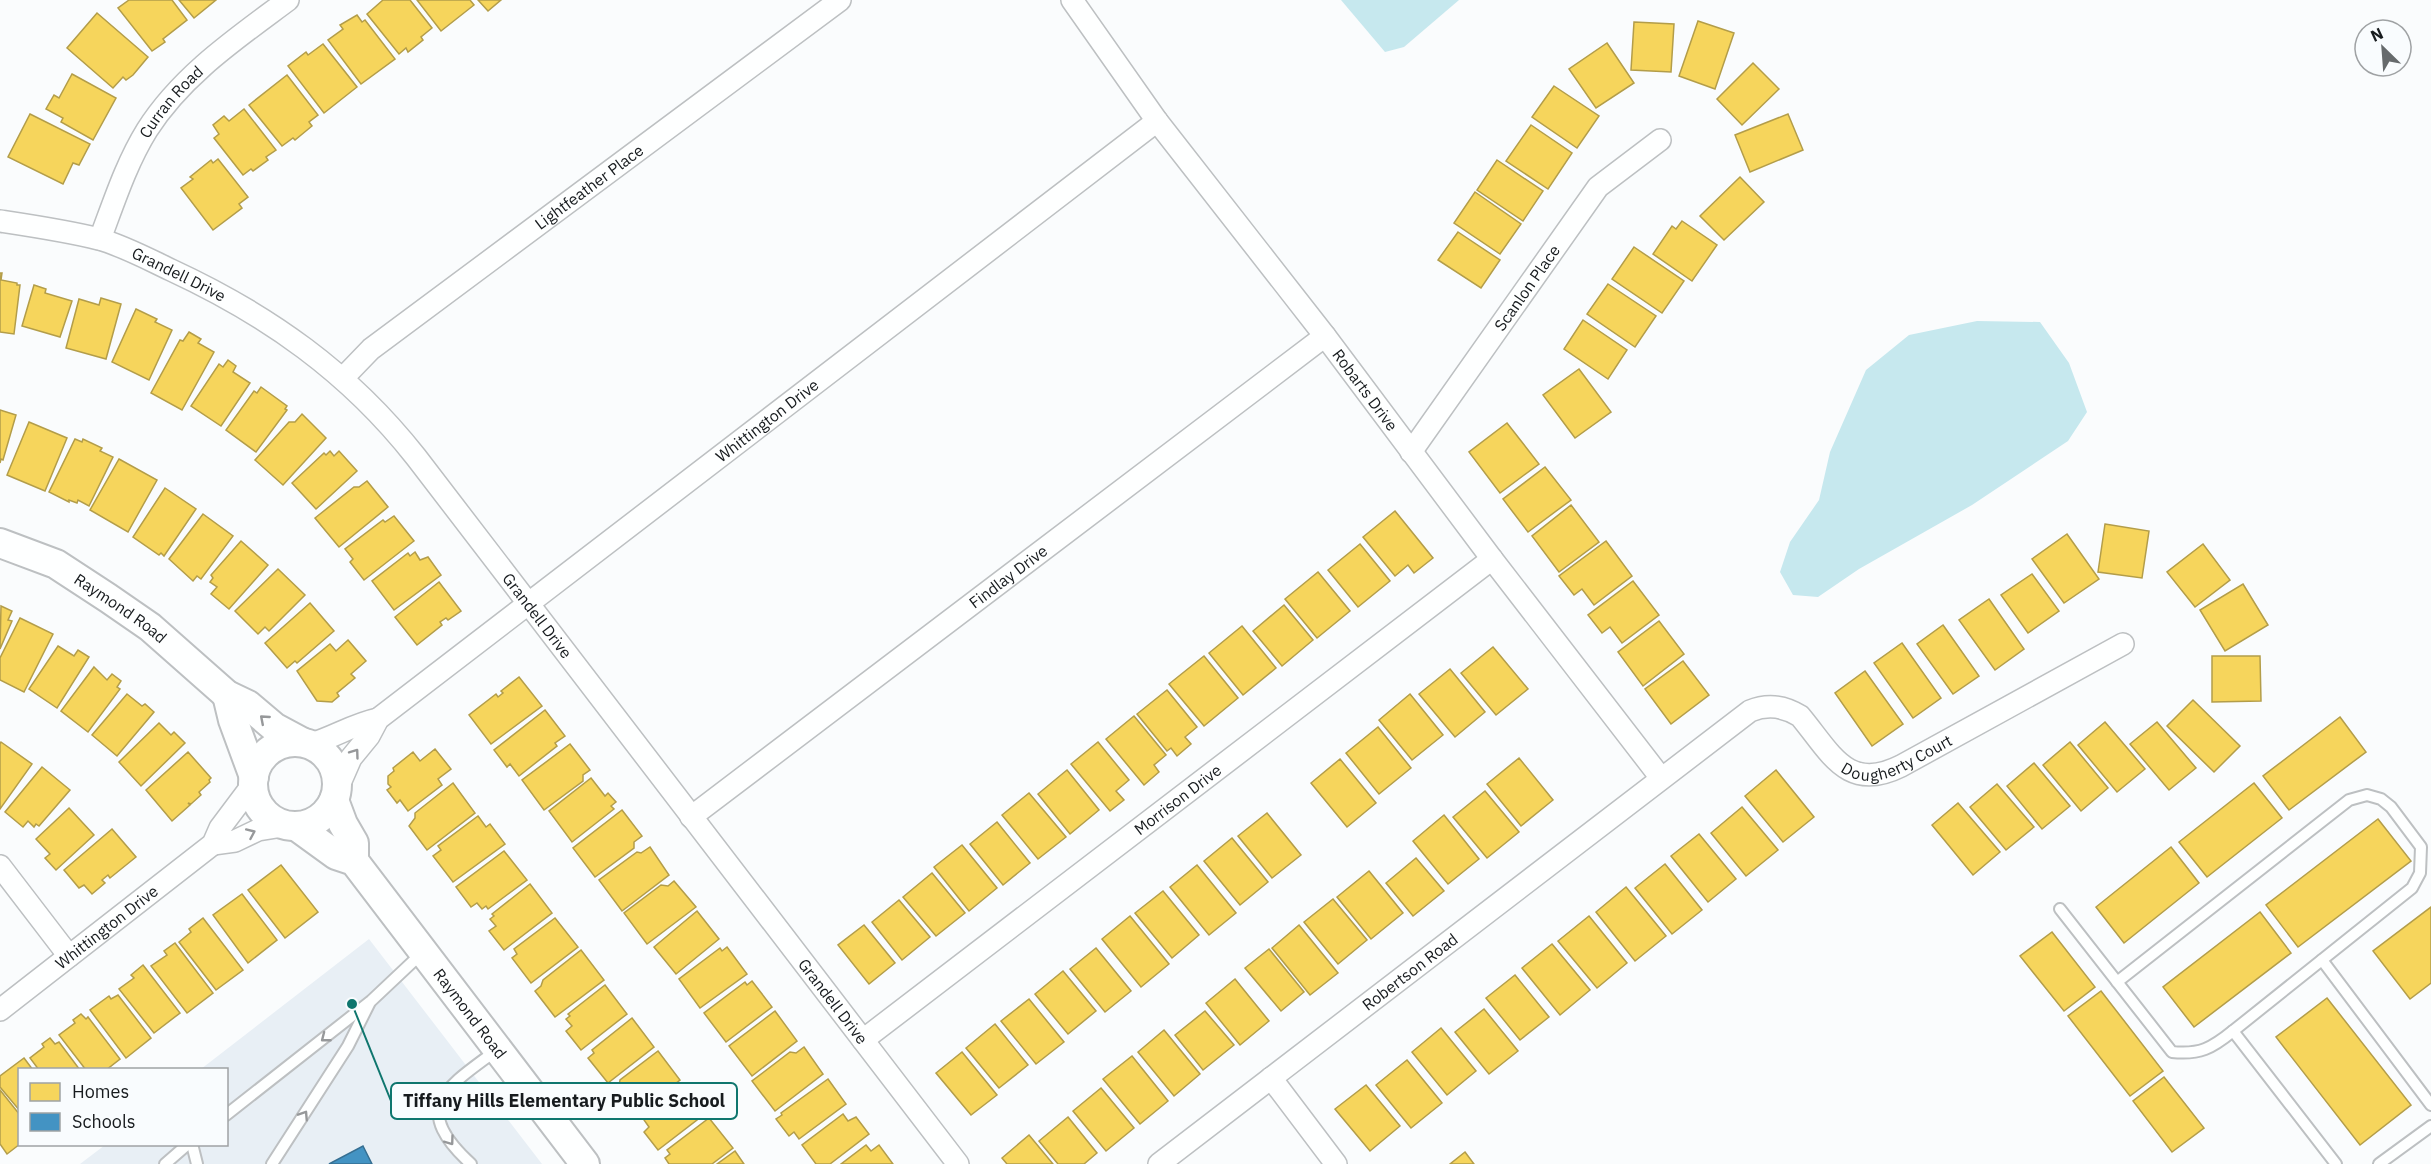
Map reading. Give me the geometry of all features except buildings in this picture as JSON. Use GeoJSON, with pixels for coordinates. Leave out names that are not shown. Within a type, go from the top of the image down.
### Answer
{"type":"FeatureCollection","features":[{"type":"Feature","properties":{"kind":"street","name":"Curran Road"},"geometry":{"type":"LineString","coordinates":[[100,239],[123,177],[160,112],[210,60],[288,0]]}},
{"type":"Feature","properties":{"kind":"street","name":"Lightfeather Place"},"geometry":{"type":"LineString","coordinates":[[344,378],[371,349],[840,0]]}},
{"type":"Feature","properties":{"kind":"street","name":"Robarts Drive"},"geometry":{"type":"LineString","coordinates":[[1072,0],[1157,121],[1325,336],[1492,559],[1661,778]]}},
{"type":"Feature","properties":{"kind":"street","name":"Whittington Drive"},"geometry":{"type":"LineString","coordinates":[[335,795],[351,758],[369,736],[378,719],[1157,121]]}},
{"type":"Feature","properties":{"kind":"street","name":"Scanlon Place"},"geometry":{"type":"LineString","coordinates":[[1411,452],[1598,187],[1660,140]]}},
{"type":"Feature","properties":{"kind":"street","name":"Grandell Drive"},"geometry":{"type":"LineString","coordinates":[[0,221],[100,239],[134,252],[225,296],[289,337],[344,378],[401,439],[958,1164]]}},
{"type":"Feature","properties":{"kind":"street","name":"Findlay Drive"},"geometry":{"type":"LineString","coordinates":[[691,817],[1325,336]]}},
{"type":"Feature","properties":{"kind":"street","name":"Raymond Road"},"geometry":{"type":"LineString","coordinates":[[0,543],[56,564],[150,627],[227,695],[248,705],[274,727],[306,743]]}},
{"type":"Feature","properties":{"kind":"street","name":"Morrison Drive"},"geometry":{"type":"LineString","coordinates":[[863,1040],[1492,559]]}},
{"type":"Feature","properties":{"kind":"street","name":"Dougherty Court"},"geometry":{"type":"LineString","coordinates":[[1661,778],[1750,711],[1767,706],[1785,708],[1800,716],[1841,766],[1857,775],[1871,777],[1886,774],[2123,644]]}},
{"type":"Feature","properties":{"kind":"street"},"geometry":{"type":"LineString","coordinates":[[227,695],[254,781],[256,799],[264,811],[275,820],[293,825],[304,825],[318,819],[330,807],[335,795],[334,768],[321,750],[306,743],[291,742],[270,750],[257,766],[254,781]]}},
{"type":"Feature","properties":{"kind":"street","name":"Whittington Drive"},"geometry":{"type":"LineString","coordinates":[[306,743],[337,735],[357,723],[378,719]]}},
{"type":"Feature","properties":{"kind":"street","name":"Robertson Road"},"geometry":{"type":"LineString","coordinates":[[1159,1164],[1661,778]]}},
{"type":"Feature","properties":{"kind":"street","name":"Whittington Drive"},"geometry":{"type":"LineString","coordinates":[[0,1010],[213,844],[220,828],[254,781]]}},
{"type":"Feature","properties":{"kind":"street","name":"Raymond Road"},"geometry":{"type":"LineString","coordinates":[[335,795],[343,824],[354,843],[354,861]]}},
{"type":"Feature","properties":{"kind":"street","name":"Whittington Drive"},"geometry":{"type":"LineString","coordinates":[[213,844],[235,841],[258,830],[293,825]]}},
{"type":"Feature","properties":{"kind":"street","name":"Raymond Road"},"geometry":{"type":"LineString","coordinates":[[293,825],[336,855],[354,861],[585,1164]]}},
{"type":"Feature","properties":{"kind":"street"},"geometry":{"type":"LineString","coordinates":[[0,866],[69,956]]}},
{"type":"Feature","properties":{"kind":"street"},"geometry":{"type":"LineString","coordinates":[[1271,1078],[1336,1164]]}},
{"type":"Feature","properties":{"kind":"lane"},"geometry":{"type":"LineString","coordinates":[[2060,909],[2117,982],[2172,1052],[2190,1053],[2213,1047],[2412,888],[2420,873],[2421,847],[2391,807],[2381,799],[2367,795],[2349,800],[2117,982]]}},
{"type":"Feature","properties":{"kind":"lane"},"geometry":{"type":"LineString","coordinates":[[228,1113],[370,1001],[423,951]]}},
{"type":"Feature","properties":{"kind":"lane"},"geometry":{"type":"LineString","coordinates":[[2322,960],[2431,1105]]}},
{"type":"Feature","properties":{"kind":"lane"},"geometry":{"type":"LineString","coordinates":[[272,1164],[348,1046],[370,1001]]}},
{"type":"Feature","properties":{"kind":"lane"},"geometry":{"type":"LineString","coordinates":[[2233,1031],[2336,1164]]}},
{"type":"Feature","properties":{"kind":"lane"},"geometry":{"type":"LineString","coordinates":[[471,1164],[453,1147],[443,1132],[439,1116],[441,1098],[463,1075],[498,1050]]}},
{"type":"Feature","properties":{"kind":"lane"},"geometry":{"type":"LineString","coordinates":[[2379,1164],[2431,1126]]}},
{"type":"Feature","properties":{"kind":"lane"},"geometry":{"type":"LineString","coordinates":[[165,1164],[188,1146]]}},
{"type":"Feature","properties":{"kind":"lane"},"geometry":{"type":"LineString","coordinates":[[191,1146],[197,1164]]}},
{"type":"Feature","properties":{"kind":"shaded area"},"geometry":{"type":"Polygon","coordinates":[[[369,939],[542,1164],[80,1164],[104,1146],[228,1146],[228,1068],[202,1068],[369,939]]]}},
{"type":"Feature","properties":{"kind":"water"},"geometry":{"type":"Polygon","coordinates":[[[1341,0],[1459,0],[1404,47],[1385,52],[1341,0]]]}},
{"type":"Feature","properties":{"kind":"water"},"geometry":{"type":"Polygon","coordinates":[[[1977,321],[2040,322],[2069,363],[2087,412],[2068,441],[1972,505],[1859,569],[1818,597],[1793,595],[1780,572],[1790,542],[1819,500],[1830,452],[1866,370],[1909,335],[1977,321]]]}},
{"type":"Feature","properties":{"kind":"place","name":"Tiffany Hills Elementary Public School"},"geometry":{"type":"Point","coordinates":[352,1004]}}]}
